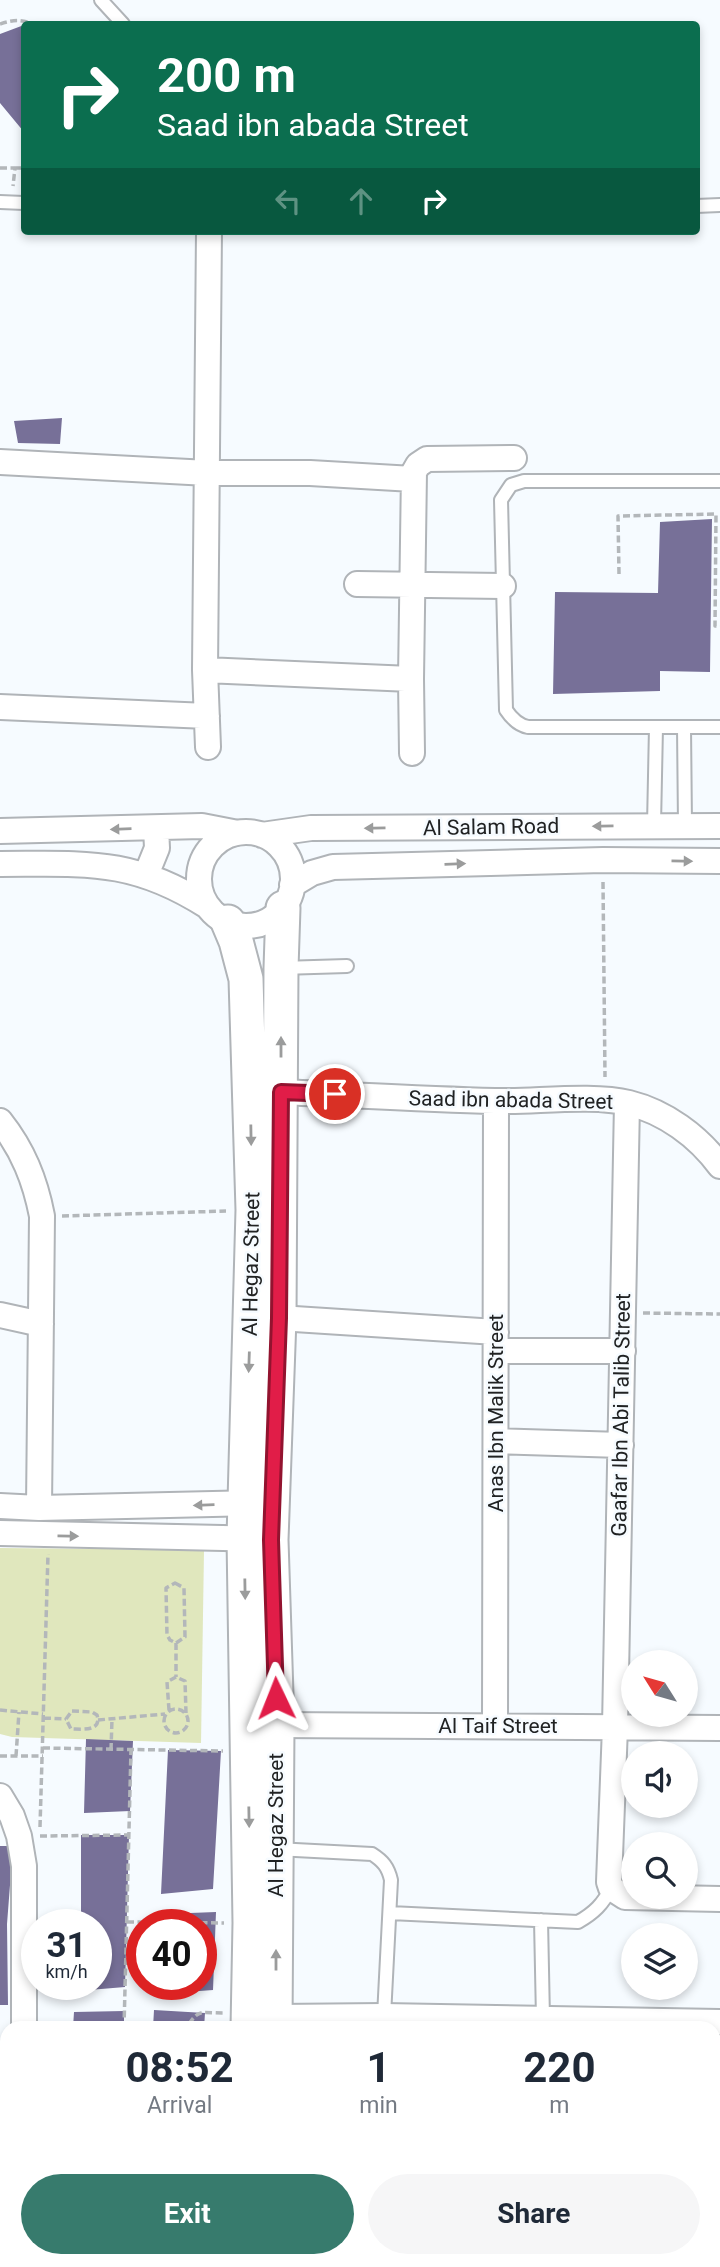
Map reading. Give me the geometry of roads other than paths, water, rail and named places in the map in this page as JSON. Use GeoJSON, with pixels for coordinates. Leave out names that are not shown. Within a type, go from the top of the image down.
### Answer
{"type":"FeatureCollection","features":[{"type":"Feature","properties":{"kind":"street"},"geometry":{"type":"LineString","coordinates":[[208,747],[205,670],[209,235]]}},
{"type":"Feature","properties":{"kind":"street"},"geometry":{"type":"LineString","coordinates":[[412,753],[413,479],[418,465],[427,459],[514,458]]}},
{"type":"Feature","properties":{"kind":"street"},"geometry":{"type":"LineString","coordinates":[[0,462],[208,473],[310,473],[413,479]]}},
{"type":"Feature","properties":{"kind":"street"},"geometry":{"type":"LineString","coordinates":[[357,584],[503,586]]}},
{"type":"Feature","properties":{"kind":"street"},"geometry":{"type":"LineString","coordinates":[[205,670],[411,679]]}},
{"type":"Feature","properties":{"kind":"street"},"geometry":{"type":"LineString","coordinates":[[0,707],[207,716]]}},
{"type":"Feature","properties":{"kind":"street"},"geometry":{"type":"LineString","coordinates":[[0,831],[202,826],[262,835],[274,841],[283,849],[293,872],[288,896],[263,923],[252,926],[218,914],[175,887],[116,867],[91,864],[0,864]]}},
{"type":"Feature","properties":{"kind":"street","name":"Al Salam Road"},"geometry":{"type":"LineString","coordinates":[[262,835],[311,828],[720,826]]}},
{"type":"Feature","properties":{"kind":"street"},"geometry":{"type":"LineString","coordinates":[[146,875],[157,848],[156,828]]}},
{"type":"Feature","properties":{"kind":"street"},"geometry":{"type":"LineString","coordinates":[[218,914],[201,894],[201,867],[214,845],[238,832]]}},
{"type":"Feature","properties":{"kind":"street","name":"Al Salam Road"},"geometry":{"type":"LineString","coordinates":[[288,896],[312,873],[333,867],[603,860],[717,863]]}},
{"type":"Feature","properties":{"kind":"street","name":"Al Hegaz Street"},"geometry":{"type":"LineString","coordinates":[[259,1503],[279,1318],[281,968],[288,896]]}},
{"type":"Feature","properties":{"kind":"street","name":"Al Hegaz Street"},"geometry":{"type":"LineString","coordinates":[[218,914],[241,956],[246,979],[259,1503],[248,1751],[250,1923],[262,2021]]}},
{"type":"Feature","properties":{"kind":"street","name":"Saad ibn abada Street"},"geometry":{"type":"LineString","coordinates":[[281,1092],[496,1101],[616,1102],[648,1109],[672,1122],[695,1138],[720,1166]]}},
{"type":"Feature","properties":{"kind":"street","name":"Anas Ibn Malik Street"},"geometry":{"type":"LineString","coordinates":[[495,1726],[496,1101]]}},
{"type":"Feature","properties":{"kind":"street","name":"Gaafar Ibn Abi Talib Street"},"geometry":{"type":"LineString","coordinates":[[611,1888],[608,1875],[615,1727],[624,1313],[616,1102]]}},
{"type":"Feature","properties":{"kind":"street"},"geometry":{"type":"LineString","coordinates":[[0,1121],[27,1162],[43,1216],[39,1508]]}},
{"type":"Feature","properties":{"kind":"street"},"geometry":{"type":"LineString","coordinates":[[0,1315],[41,1324]]}},
{"type":"Feature","properties":{"kind":"street"},"geometry":{"type":"LineString","coordinates":[[279,1318],[496,1341],[623,1351]]}},
{"type":"Feature","properties":{"kind":"street"},"geometry":{"type":"LineString","coordinates":[[495,1441],[621,1445]]}},
{"type":"Feature","properties":{"kind":"street"},"geometry":{"type":"LineString","coordinates":[[0,1506],[39,1508],[259,1503]]}},
{"type":"Feature","properties":{"kind":"street"},"geometry":{"type":"LineString","coordinates":[[0,1533],[258,1539]]}},
{"type":"Feature","properties":{"kind":"street","name":"Al Hegaz Street"},"geometry":{"type":"LineString","coordinates":[[258,1539],[277,1725],[276,1849],[262,2021]]}},
{"type":"Feature","properties":{"kind":"street","name":"Al Taif Street"},"geometry":{"type":"LineString","coordinates":[[277,1725],[720,1728]]}},
{"type":"Feature","properties":{"kind":"street"},"geometry":{"type":"LineString","coordinates":[[0,1796],[12,1816],[30,1836],[24,1874],[24,2021]]}},
{"type":"Feature","properties":{"kind":"street"},"geometry":{"type":"LineString","coordinates":[[611,1888],[625,1897],[720,1899]]}},
{"type":"Feature","properties":{"kind":"street"},"geometry":{"type":"LineString","coordinates":[[282,2021],[384,2016],[661,2021]]}},
{"type":"Feature","properties":{"kind":"lane"},"geometry":{"type":"LineString","coordinates":[[101,0],[120,21]]}},
{"type":"Feature","properties":{"kind":"lane"},"geometry":{"type":"LineString","coordinates":[[700,206],[720,205]]}},
{"type":"Feature","properties":{"kind":"lane"},"geometry":{"type":"LineString","coordinates":[[720,481],[524,481],[511,485],[501,500],[506,710],[516,722],[528,727],[720,727]]}},
{"type":"Feature","properties":{"kind":"lane"},"geometry":{"type":"LineString","coordinates":[[654,825],[656,727]]}},
{"type":"Feature","properties":{"kind":"lane"},"geometry":{"type":"LineString","coordinates":[[684,727],[685,825]]}},
{"type":"Feature","properties":{"kind":"lane"},"geometry":{"type":"LineString","coordinates":[[281,968],[347,966]]}},
{"type":"Feature","properties":{"kind":"lane"},"geometry":{"type":"LineString","coordinates":[[276,1849],[372,1854],[382,1860],[388,1869],[391,1880],[384,2016]]}},
{"type":"Feature","properties":{"kind":"lane"},"geometry":{"type":"LineString","coordinates":[[390,1913],[578,1922],[598,1908],[611,1888]]}},
{"type":"Feature","properties":{"kind":"lane"},"geometry":{"type":"LineString","coordinates":[[541,1920],[543,2019]]}}]}
